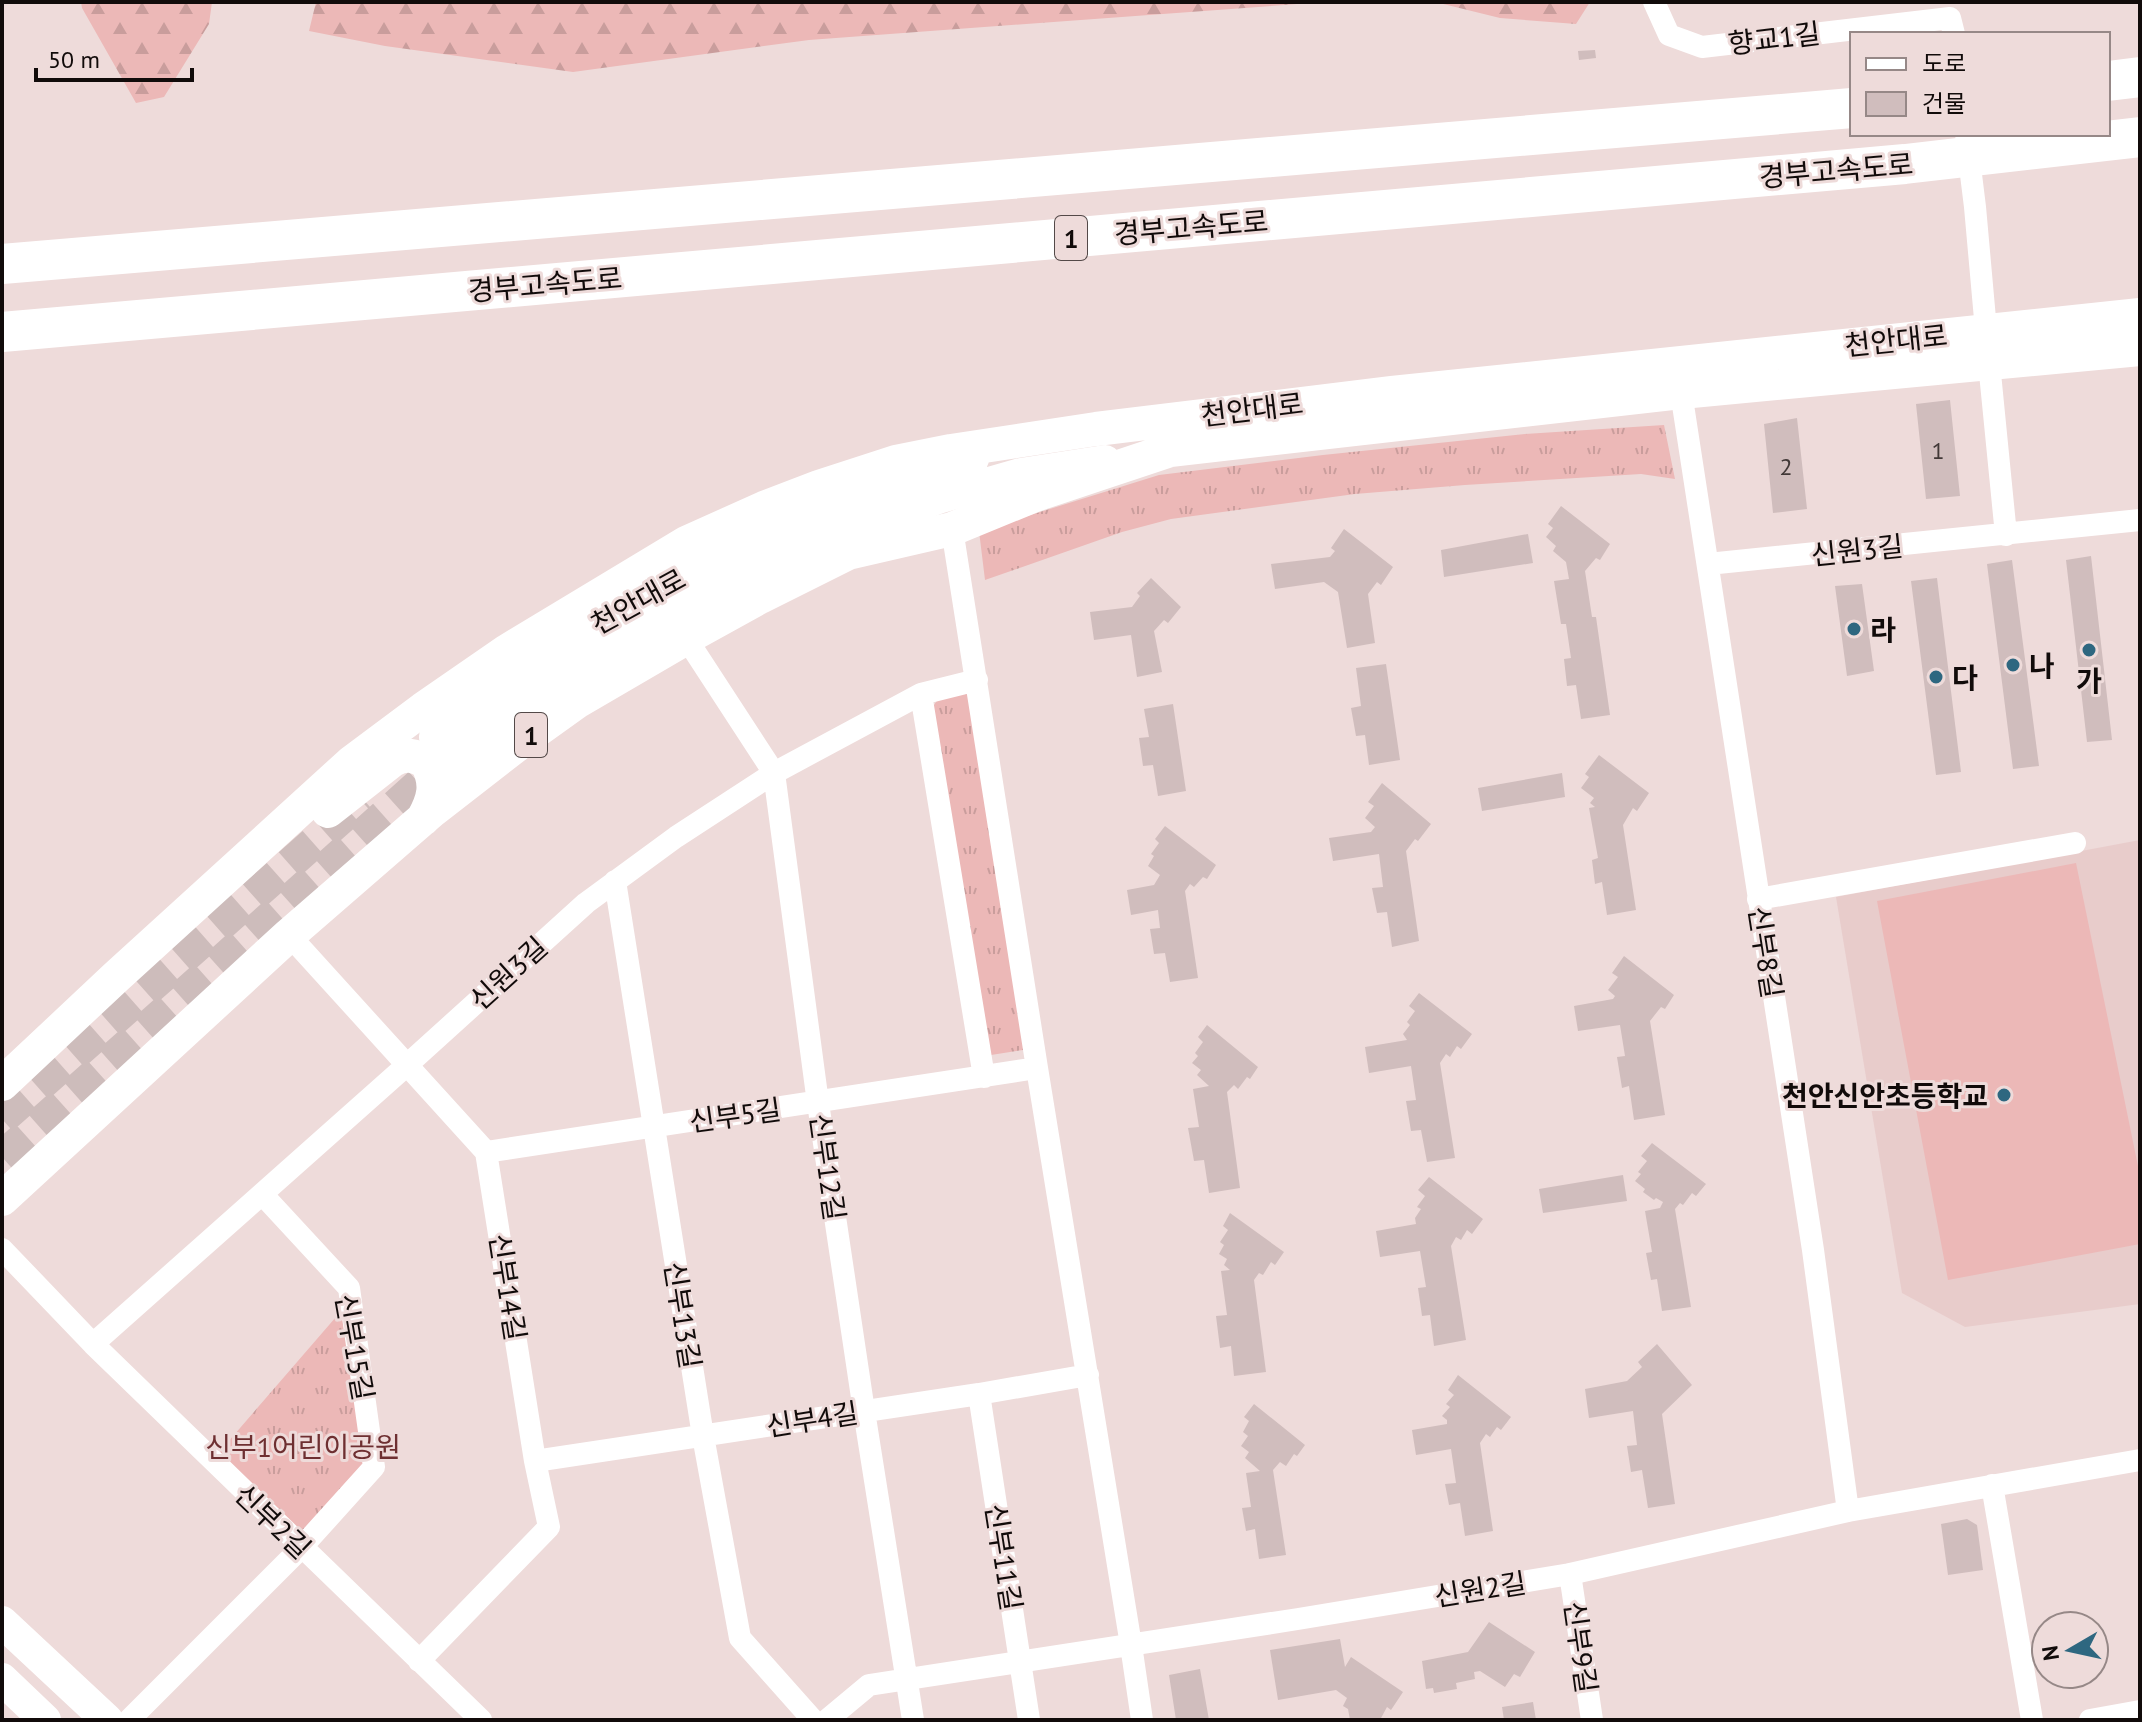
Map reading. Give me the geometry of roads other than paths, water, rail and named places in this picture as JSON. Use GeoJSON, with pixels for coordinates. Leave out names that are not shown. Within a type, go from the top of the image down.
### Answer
{"type":"FeatureCollection","features":[{"type":"Feature","properties":{"kind":"highway"},"geometry":{"type":"LineString","coordinates":[[2110,81],[2140,77]]}},
{"type":"Feature","properties":{"kind":"highway","name":"1"},"geometry":{"type":"LineString","coordinates":[[2,264],[1850,108]]}},
{"type":"Feature","properties":{"kind":"highway","name":"경부고속도로"},"geometry":{"type":"LineString","coordinates":[[2,332],[1905,164],[2140,137]]}},
{"type":"Feature","properties":{"kind":"main road","name":"천안대로"},"geometry":{"type":"LineString","coordinates":[[2140,315],[1987,346],[1681,392],[1170,450],[1021,474],[941,497],[818,542],[730,582],[641,630],[501,721],[440,749],[457,718],[602,619],[667,582],[841,503],[961,462],[1096,429],[1349,397],[1987,346],[2140,349]]}},
{"type":"Feature","properties":{"kind":"main road","name":"1"},"geometry":{"type":"LineString","coordinates":[[2,1084],[352,762],[507,651],[686,543],[764,508],[896,462],[1096,429]]}},
{"type":"Feature","properties":{"kind":"main road","name":"1"},"geometry":{"type":"LineString","coordinates":[[2,1199],[289,935],[423,819],[578,701],[760,597],[848,553],[952,529],[1035,495],[1170,450]]}},
{"type":"Feature","properties":{"kind":"main road"},"geometry":{"type":"LineString","coordinates":[[153,944],[401,756],[417,757],[430,769],[435,792],[423,819]]}},
{"type":"Feature","properties":{"kind":"main road"},"geometry":{"type":"LineString","coordinates":[[2,1622],[107,1720]]}},
{"type":"Feature","properties":{"kind":"main road"},"geometry":{"type":"LineString","coordinates":[[2,1679],[45,1720]]}},
{"type":"Feature","properties":{"kind":"street","name":"향교1길"},"geometry":{"type":"LineString","coordinates":[[1654,2],[1669,35],[1702,47],[1950,18],[1954,32]]}},
{"type":"Feature","properties":{"kind":"street"},"geometry":{"type":"LineString","coordinates":[[1966,136],[2006,535]]}},
{"type":"Feature","properties":{"kind":"street","name":"신부8길"},"geometry":{"type":"LineString","coordinates":[[1681,392],[1813,1250],[1848,1511]]}},
{"type":"Feature","properties":{"kind":"street","name":"신원3길"},"geometry":{"type":"LineString","coordinates":[[1708,564],[2140,520]]}},
{"type":"Feature","properties":{"kind":"street"},"geometry":{"type":"LineString","coordinates":[[952,529],[1142,1720]]}},
{"type":"Feature","properties":{"kind":"street","name":"신부12길"},"geometry":{"type":"LineString","coordinates":[[686,638],[774,773],[818,1103],[913,1720]]}},
{"type":"Feature","properties":{"kind":"street","name":"신원3길"},"geometry":{"type":"LineString","coordinates":[[93,1344],[586,903],[615,881],[774,773],[921,694],[977,680]]}},
{"type":"Feature","properties":{"kind":"street"},"geometry":{"type":"LineString","coordinates":[[921,694],[984,1077]]}},
{"type":"Feature","properties":{"kind":"street"},"geometry":{"type":"LineString","coordinates":[[1758,899],[2075,843]]}},
{"type":"Feature","properties":{"kind":"street","name":"신부13길"},"geometry":{"type":"LineString","coordinates":[[615,881],[703,1436],[740,1638],[813,1720]]}},
{"type":"Feature","properties":{"kind":"street"},"geometry":{"type":"LineString","coordinates":[[289,935],[486,1152]]}},
{"type":"Feature","properties":{"kind":"street","name":"신부5길"},"geometry":{"type":"LineString","coordinates":[[486,1152],[1037,1068]]}},
{"type":"Feature","properties":{"kind":"street","name":"신부14길"},"geometry":{"type":"LineString","coordinates":[[419,1661],[549,1527],[535,1461],[486,1152]]}},
{"type":"Feature","properties":{"kind":"street","name":"신부15길"},"geometry":{"type":"LineString","coordinates":[[129,1720],[301,1548],[374,1467],[349,1288],[262,1194]]}},
{"type":"Feature","properties":{"kind":"street","name":"신부2길"},"geometry":{"type":"LineString","coordinates":[[2,1249],[93,1344],[481,1720]]}},
{"type":"Feature","properties":{"kind":"street","name":"신부4길"},"geometry":{"type":"LineString","coordinates":[[535,1461],[1088,1375]]}},
{"type":"Feature","properties":{"kind":"street","name":"신부11길"},"geometry":{"type":"LineString","coordinates":[[979,1394],[1029,1720]]}},
{"type":"Feature","properties":{"kind":"street","name":"신원2길"},"geometry":{"type":"LineString","coordinates":[[827,1720],[869,1685],[1570,1574],[1848,1511],[2140,1460]]}},
{"type":"Feature","properties":{"kind":"street"},"geometry":{"type":"LineString","coordinates":[[1992,1485],[2032,1720]]}},
{"type":"Feature","properties":{"kind":"street","name":"신부9길"},"geometry":{"type":"LineString","coordinates":[[1570,1574],[1592,1720]]}},
{"type":"Feature","properties":{"kind":"street"},"geometry":{"type":"LineString","coordinates":[[2090,1720],[2140,1711]]}},
{"type":"Feature","properties":{"kind":"tunnel"},"geometry":{"type":"LineString","coordinates":[[2,1157],[445,761]]}},
{"type":"Feature","properties":{"kind":"tunnel"},"geometry":{"type":"LineString","coordinates":[[2,1119],[363,799]]}},
{"type":"Feature","properties":{"kind":"place","name":"라"},"geometry":{"type":"Point","coordinates":[1854,629]}},
{"type":"Feature","properties":{"kind":"place","name":"가"},"geometry":{"type":"Point","coordinates":[2089,650]}},
{"type":"Feature","properties":{"kind":"place","name":"나"},"geometry":{"type":"Point","coordinates":[2013,665]}},
{"type":"Feature","properties":{"kind":"place","name":"다"},"geometry":{"type":"Point","coordinates":[1936,677]}},
{"type":"Feature","properties":{"kind":"place","name":"천안신안초등학교"},"geometry":{"type":"Point","coordinates":[2004,1095]}},
{"type":"Feature","properties":{"kind":"park label","name":"신부1어린이공원"},"geometry":{"type":"Point","coordinates":[303,1446]}}]}
